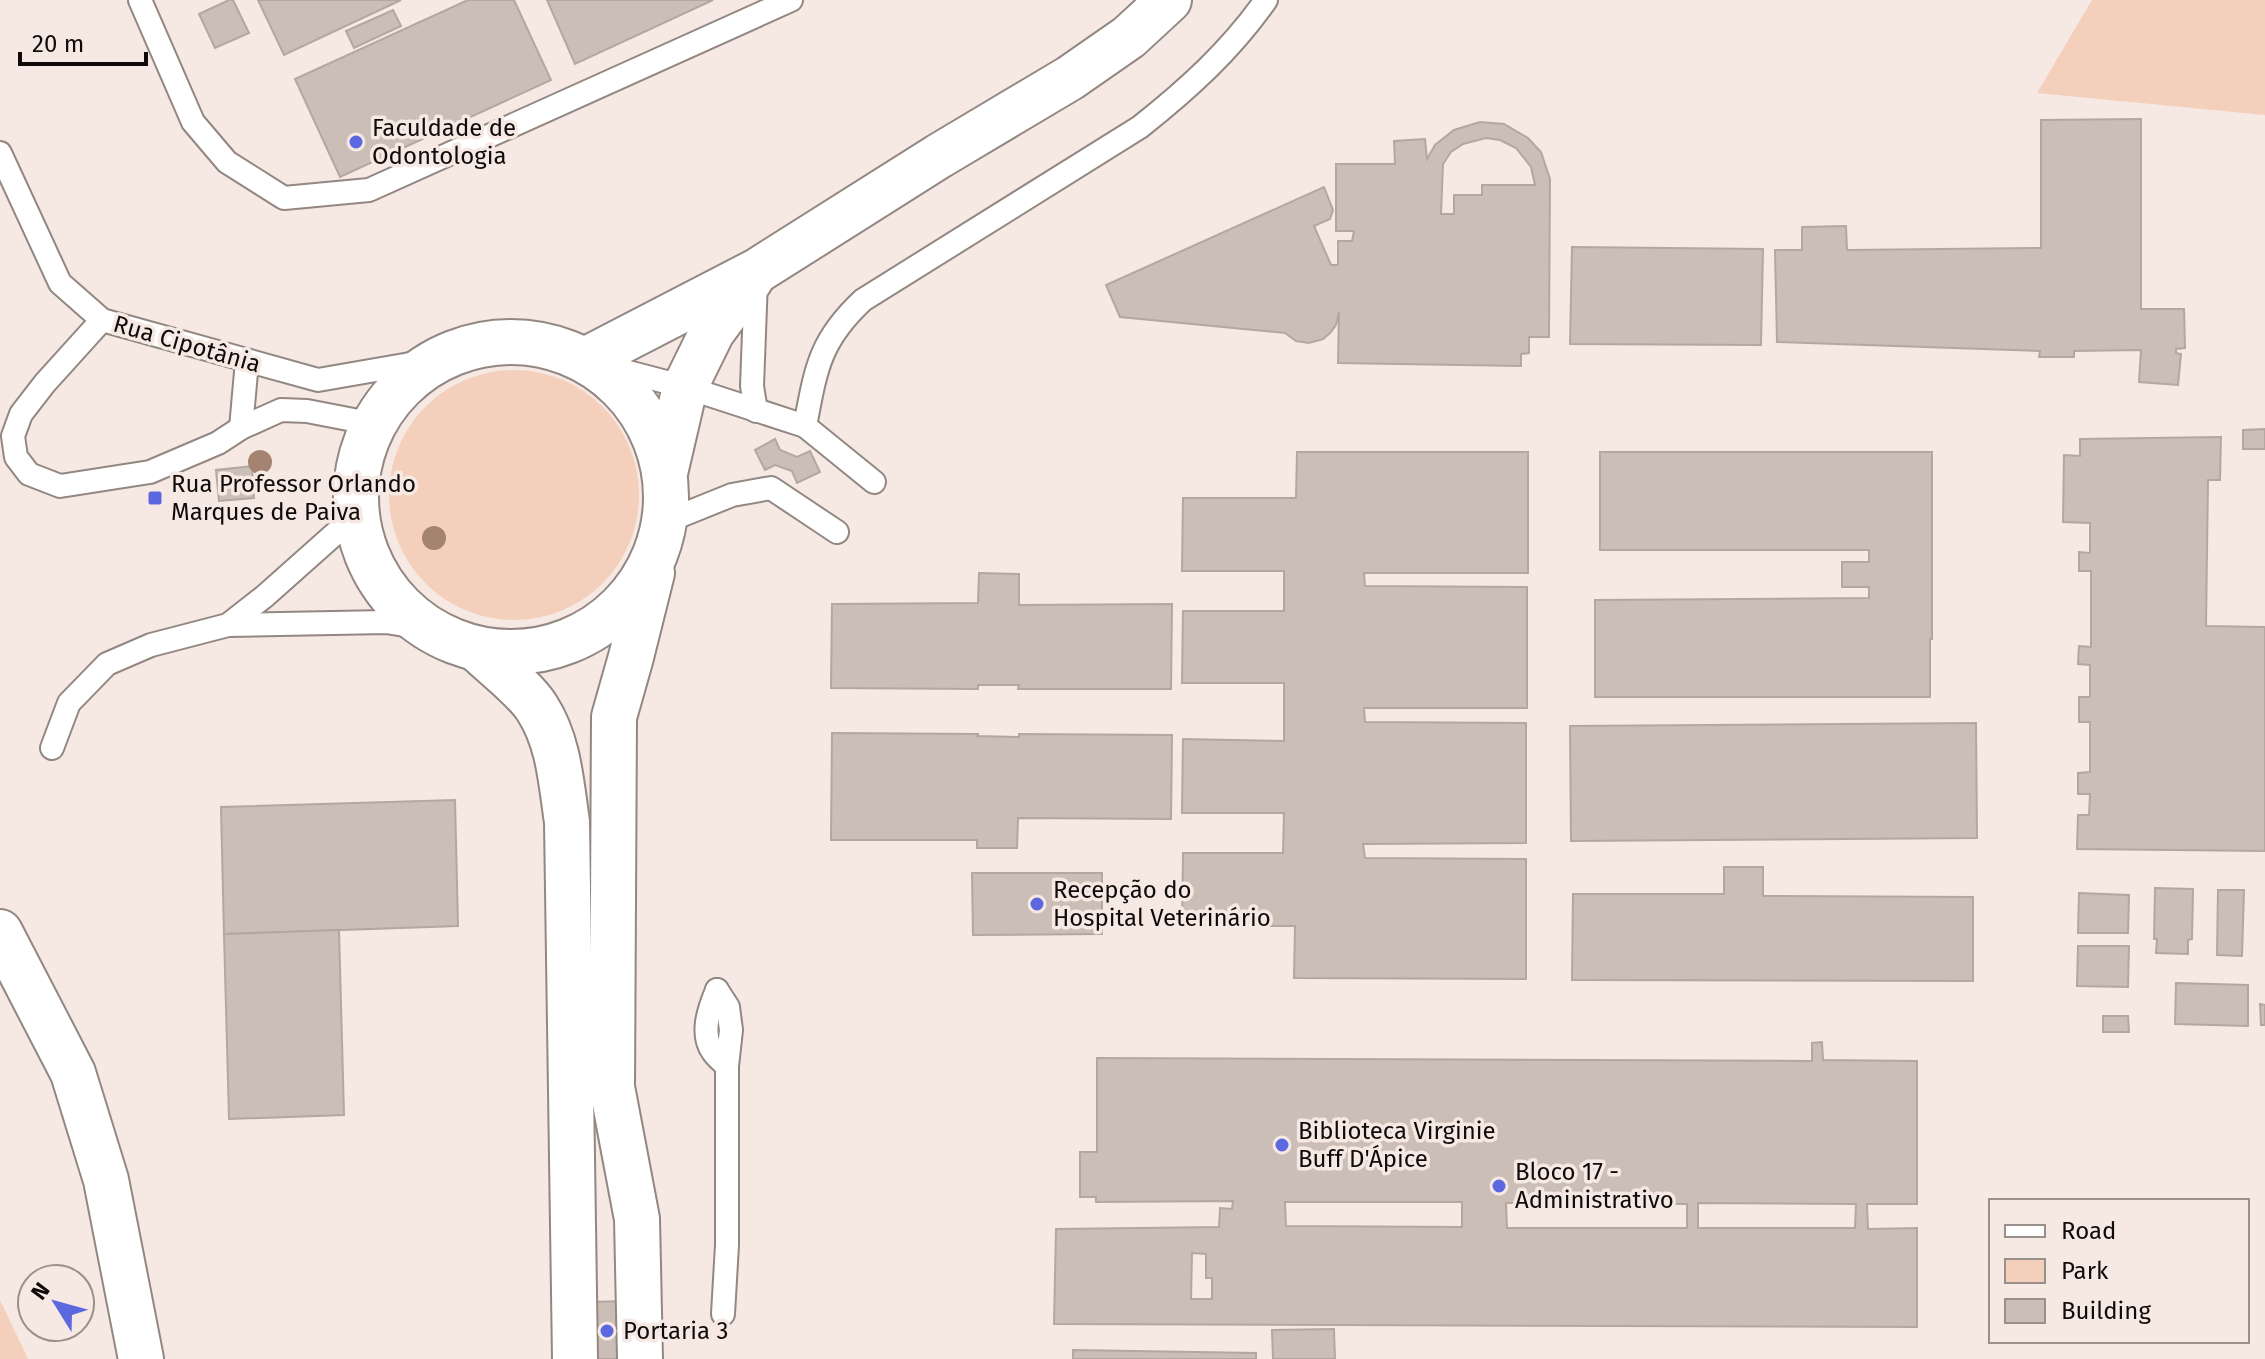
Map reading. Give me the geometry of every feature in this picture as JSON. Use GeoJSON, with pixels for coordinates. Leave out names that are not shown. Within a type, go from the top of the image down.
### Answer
{"type":"FeatureCollection","features":[{"type":"Feature","properties":{"kind":"street"},"geometry":{"type":"LineString","coordinates":[[585,360],[757,271],[1070,78],[1129,37],[1169,0]]}},
{"type":"Feature","properties":{"kind":"street"},"geometry":{"type":"LineString","coordinates":[[640,1359],[637,1219],[612,1087],[614,717],[661,536],[665,473],[685,387],[712,332],[757,271]]}},
{"type":"Feature","properties":{"kind":"street"},"geometry":{"type":"LineString","coordinates":[[575,1359],[567,822],[557,752],[536,705],[479,651],[423,628],[377,578],[356,515],[357,468],[374,424],[402,386],[439,359],[472,347],[506,342],[540,344],[585,360],[623,389],[650,428],[665,473]]}},
{"type":"Feature","properties":{"kind":"street"},"geometry":{"type":"LineString","coordinates":[[479,651],[535,652],[587,633],[630,598],[661,536]]}},
{"type":"Feature","properties":{"kind":"street"},"geometry":{"type":"LineString","coordinates":[[0,932],[73,1073],[106,1180],[141,1359]]}},
{"type":"Feature","properties":{"kind":"lane"},"geometry":{"type":"LineString","coordinates":[[140,0],[193,122],[227,162],[284,198],[369,190],[791,0]]}},
{"type":"Feature","properties":{"kind":"lane"},"geometry":{"type":"LineString","coordinates":[[805,426],[814,377],[824,347],[841,322],[863,300],[1140,127],[1215,62],[1248,26],[1266,0]]}},
{"type":"Feature","properties":{"kind":"lane"},"geometry":{"type":"LineString","coordinates":[[0,153],[60,283],[102,320]]}},
{"type":"Feature","properties":{"kind":"lane"},"geometry":{"type":"LineString","coordinates":[[756,411],[752,386],[757,271]]}},
{"type":"Feature","properties":{"kind":"lane","name":"Rua Cipotânia"},"geometry":{"type":"LineString","coordinates":[[374,424],[307,411],[281,410],[241,428],[218,443],[150,472],[60,486],[29,474],[16,457],[13,436],[21,414],[102,320],[318,380],[439,359]]}},
{"type":"Feature","properties":{"kind":"lane"},"geometry":{"type":"LineString","coordinates":[[585,360],[685,387],[805,426],[874,482]]}},
{"type":"Feature","properties":{"kind":"lane"},"geometry":{"type":"LineString","coordinates":[[241,428],[247,361]]}},
{"type":"Feature","properties":{"kind":"lane"},"geometry":{"type":"LineString","coordinates":[[661,536],[732,495],[771,488],[837,532]]}},
{"type":"Feature","properties":{"kind":"lane"},"geometry":{"type":"LineString","coordinates":[[228,625],[356,515]]}},
{"type":"Feature","properties":{"kind":"lane"},"geometry":{"type":"LineString","coordinates":[[52,748],[69,703],[107,664],[151,645],[228,625],[386,622],[423,628]]}},
{"type":"Feature","properties":{"kind":"lane"},"geometry":{"type":"LineString","coordinates":[[723,1314],[727,1245],[727,1066]]}},
{"type":"Feature","properties":{"kind":"green space"},"geometry":{"type":"Polygon","coordinates":[[[2092,0],[2265,0],[2265,115],[2037,93],[2092,0]]]}},
{"type":"Feature","properties":{"kind":"green space"},"geometry":{"type":"Polygon","coordinates":[[[514,370],[562,380],[583,391],[602,407],[618,426],[629,447],[639,495],[629,543],[618,564],[602,583],[583,599],[562,610],[514,620],[466,610],[445,599],[426,583],[410,564],[399,543],[389,495],[399,447],[410,426],[426,407],[445,391],[466,380],[514,370]]]}},
{"type":"Feature","properties":{"kind":"green space"},"geometry":{"type":"Polygon","coordinates":[[[0,1300],[16,1334],[16,1343],[20,1343],[28,1359],[0,1359],[0,1300]]]}},
{"type":"Feature","properties":{"kind":"building"},"geometry":{"type":"Polygon","coordinates":[[[233,0],[249,33],[215,48],[199,14],[233,0]]]}},
{"type":"Feature","properties":{"kind":"building"},"geometry":{"type":"Polygon","coordinates":[[[258,0],[401,0],[284,55],[258,0]]]}},
{"type":"Feature","properties":{"kind":"building"},"geometry":{"type":"Polygon","coordinates":[[[468,0],[514,0],[551,80],[340,177],[295,79],[468,0]]]}},
{"type":"Feature","properties":{"kind":"building"},"geometry":{"type":"Polygon","coordinates":[[[547,0],[713,0],[575,64],[547,0]]]}},
{"type":"Feature","properties":{"kind":"building"},"geometry":{"type":"Polygon","coordinates":[[[393,10],[401,26],[354,48],[346,31],[393,10]]]}},
{"type":"Feature","properties":{"kind":"building"},"geometry":{"type":"Polygon","coordinates":[[[2141,119],[2141,309],[2184,309],[2185,348],[2176,349],[2176,353],[2181,354],[2178,385],[2139,382],[2141,350],[2074,351],[2074,357],[2039,357],[2040,351],[1777,342],[1775,250],[1802,250],[1802,227],[1846,226],[1847,250],[2041,248],[2041,120],[2141,119]]]}},
{"type":"Feature","properties":{"kind":"building"},"geometry":{"type":"Polygon","coordinates":[[[1480,122],[1504,124],[1528,138],[1541,152],[1550,179],[1549,337],[1529,337],[1529,353],[1521,354],[1521,366],[1338,363],[1339,312],[1330,333],[1323,339],[1309,343],[1296,341],[1285,333],[1120,317],[1106,285],[1324,187],[1333,210],[1330,219],[1314,226],[1331,265],[1338,265],[1338,241],[1352,241],[1354,231],[1336,231],[1336,164],[1395,164],[1394,141],[1425,139],[1427,159],[1435,145],[1454,130],[1480,122]],[[1486,138],[1463,144],[1451,152],[1443,164],[1441,214],[1454,214],[1454,195],[1482,195],[1482,185],[1535,185],[1531,167],[1516,148],[1500,140],[1486,138]]]}},
{"type":"Feature","properties":{"kind":"building"},"geometry":{"type":"Polygon","coordinates":[[[1572,247],[1763,249],[1761,345],[1570,344],[1572,247]]]}},
{"type":"Feature","properties":{"kind":"building"},"geometry":{"type":"Polygon","coordinates":[[[2265,429],[2265,449],[2243,449],[2243,430],[2265,429]]]}},
{"type":"Feature","properties":{"kind":"building"},"geometry":{"type":"Polygon","coordinates":[[[2221,437],[2220,480],[2208,480],[2206,626],[2265,627],[2265,851],[2077,849],[2078,815],[2089,815],[2090,794],[2078,794],[2078,773],[2090,772],[2090,722],[2079,722],[2079,697],[2090,697],[2090,665],[2078,664],[2079,646],[2091,647],[2091,571],[2079,571],[2079,552],[2090,553],[2090,523],[2063,522],[2064,455],[2080,456],[2080,439],[2221,437]]]}},
{"type":"Feature","properties":{"kind":"building"},"geometry":{"type":"Polygon","coordinates":[[[775,439],[780,450],[797,457],[810,451],[820,472],[797,483],[792,471],[775,465],[765,470],[755,450],[775,439]]]}},
{"type":"Feature","properties":{"kind":"building"},"geometry":{"type":"Polygon","coordinates":[[[1297,452],[1528,452],[1528,573],[1364,573],[1365,586],[1527,587],[1527,708],[1364,708],[1365,722],[1526,723],[1526,843],[1363,844],[1365,858],[1526,859],[1526,979],[1294,978],[1295,926],[1182,926],[1183,853],[1283,853],[1284,813],[1182,813],[1183,739],[1284,741],[1284,683],[1182,683],[1183,611],[1284,611],[1284,571],[1182,571],[1183,498],[1296,498],[1297,452]]]}},
{"type":"Feature","properties":{"kind":"building"},"geometry":{"type":"Polygon","coordinates":[[[1600,452],[1932,452],[1930,697],[1595,697],[1595,600],[1869,598],[1869,587],[1842,587],[1842,562],[1869,562],[1869,550],[1600,550],[1600,452]]]}},
{"type":"Feature","properties":{"kind":"building"},"geometry":{"type":"Polygon","coordinates":[[[252,466],[254,498],[219,501],[216,470],[252,466]]]}},
{"type":"Feature","properties":{"kind":"building"},"geometry":{"type":"Polygon","coordinates":[[[979,573],[1019,574],[1019,605],[1172,604],[1171,689],[1018,689],[1019,685],[978,685],[978,689],[831,688],[832,604],[978,603],[979,573]]]}},
{"type":"Feature","properties":{"kind":"building"},"geometry":{"type":"Polygon","coordinates":[[[1976,723],[1977,838],[1571,841],[1570,726],[1976,723]]]}},
{"type":"Feature","properties":{"kind":"building"},"geometry":{"type":"Polygon","coordinates":[[[832,733],[1019,737],[1019,734],[1172,735],[1171,819],[1018,818],[1017,848],[977,848],[977,840],[831,840],[832,733]]]}},
{"type":"Feature","properties":{"kind":"building"},"geometry":{"type":"Polygon","coordinates":[[[455,800],[458,926],[224,934],[221,807],[455,800]]]}},
{"type":"Feature","properties":{"kind":"building"},"geometry":{"type":"Polygon","coordinates":[[[1724,867],[1763,867],[1763,896],[1973,897],[1973,981],[1572,980],[1573,894],[1724,894],[1724,867]]]}},
{"type":"Feature","properties":{"kind":"building","name":"Recepção do Hospital Veterinário"},"geometry":{"type":"Polygon","coordinates":[[[972,873],[1102,873],[1102,934],[973,935],[972,873]]]}},
{"type":"Feature","properties":{"kind":"building"},"geometry":{"type":"Polygon","coordinates":[[[2155,888],[2193,889],[2192,939],[2188,940],[2188,954],[2156,953],[2155,888]]]}},
{"type":"Feature","properties":{"kind":"building"},"geometry":{"type":"Polygon","coordinates":[[[2218,890],[2244,890],[2242,956],[2217,955],[2218,890]]]}},
{"type":"Feature","properties":{"kind":"building"},"geometry":{"type":"Polygon","coordinates":[[[2079,893],[2129,895],[2128,933],[2078,933],[2079,893]]]}},
{"type":"Feature","properties":{"kind":"building"},"geometry":{"type":"Polygon","coordinates":[[[339,930],[344,1115],[229,1119],[224,934],[339,930]]]}},
{"type":"Feature","properties":{"kind":"building"},"geometry":{"type":"Polygon","coordinates":[[[2078,946],[2129,946],[2128,987],[2077,986],[2078,946]]]}},
{"type":"Feature","properties":{"kind":"building"},"geometry":{"type":"Polygon","coordinates":[[[2176,983],[2248,985],[2248,1026],[2175,1024],[2176,983]]]}},
{"type":"Feature","properties":{"kind":"building"},"geometry":{"type":"Polygon","coordinates":[[[2260,1004],[2265,1005],[2265,1025],[2261,1025],[2260,1004]]]}},
{"type":"Feature","properties":{"kind":"building"},"geometry":{"type":"Polygon","coordinates":[[[2103,1016],[2128,1016],[2129,1032],[2103,1032],[2103,1016]]]}},
{"type":"Feature","properties":{"kind":"building","name":"Bloco 17 - Administrativo"},"geometry":{"type":"Polygon","coordinates":[[[1822,1042],[1823,1060],[1917,1061],[1917,1204],[1867,1204],[1868,1229],[1917,1228],[1917,1327],[1054,1324],[1056,1229],[1219,1227],[1220,1208],[1232,1209],[1233,1201],[1096,1202],[1096,1197],[1080,1197],[1080,1152],[1097,1152],[1097,1058],[1812,1061],[1812,1043],[1822,1042]],[[1285,1202],[1286,1226],[1462,1227],[1462,1202],[1285,1202]],[[1506,1203],[1507,1228],[1687,1228],[1687,1204],[1506,1203]],[[1698,1203],[1698,1228],[1855,1228],[1856,1204],[1698,1203]],[[1192,1253],[1191,1299],[1212,1299],[1212,1278],[1206,1278],[1206,1254],[1192,1253]]]}},
{"type":"Feature","properties":{"kind":"building","name":"Portaria 3"},"geometry":{"type":"Polygon","coordinates":[[[624,1301],[625,1359],[591,1359],[590,1302],[624,1301]]]}},
{"type":"Feature","properties":{"kind":"building"},"geometry":{"type":"Polygon","coordinates":[[[1334,1329],[1335,1359],[1273,1359],[1272,1330],[1334,1329]]]}},
{"type":"Feature","properties":{"kind":"building"},"geometry":{"type":"Polygon","coordinates":[[[1073,1350],[1256,1353],[1256,1359],[1073,1359],[1073,1350]]]}},
{"type":"Feature","properties":{"kind":"place","name":"Faculdade de Odontologia"},"geometry":{"type":"Point","coordinates":[356,142]}},
{"type":"Feature","properties":{"kind":"place","name":"Rua Professor Orlando Marques de Paiva"},"geometry":{"type":"Point","coordinates":[155,498]}},
{"type":"Feature","properties":{"kind":"place","name":"Recepção do Hospital Veterinário"},"geometry":{"type":"Point","coordinates":[1037,904]}},
{"type":"Feature","properties":{"kind":"place","name":"Biblioteca Virginie Buff D'Ápice"},"geometry":{"type":"Point","coordinates":[1282,1145]}},
{"type":"Feature","properties":{"kind":"place","name":"Bloco 17 - Administrativo"},"geometry":{"type":"Point","coordinates":[1499,1186]}},
{"type":"Feature","properties":{"kind":"place","name":"Portaria 3"},"geometry":{"type":"Point","coordinates":[607,1331]}}]}
